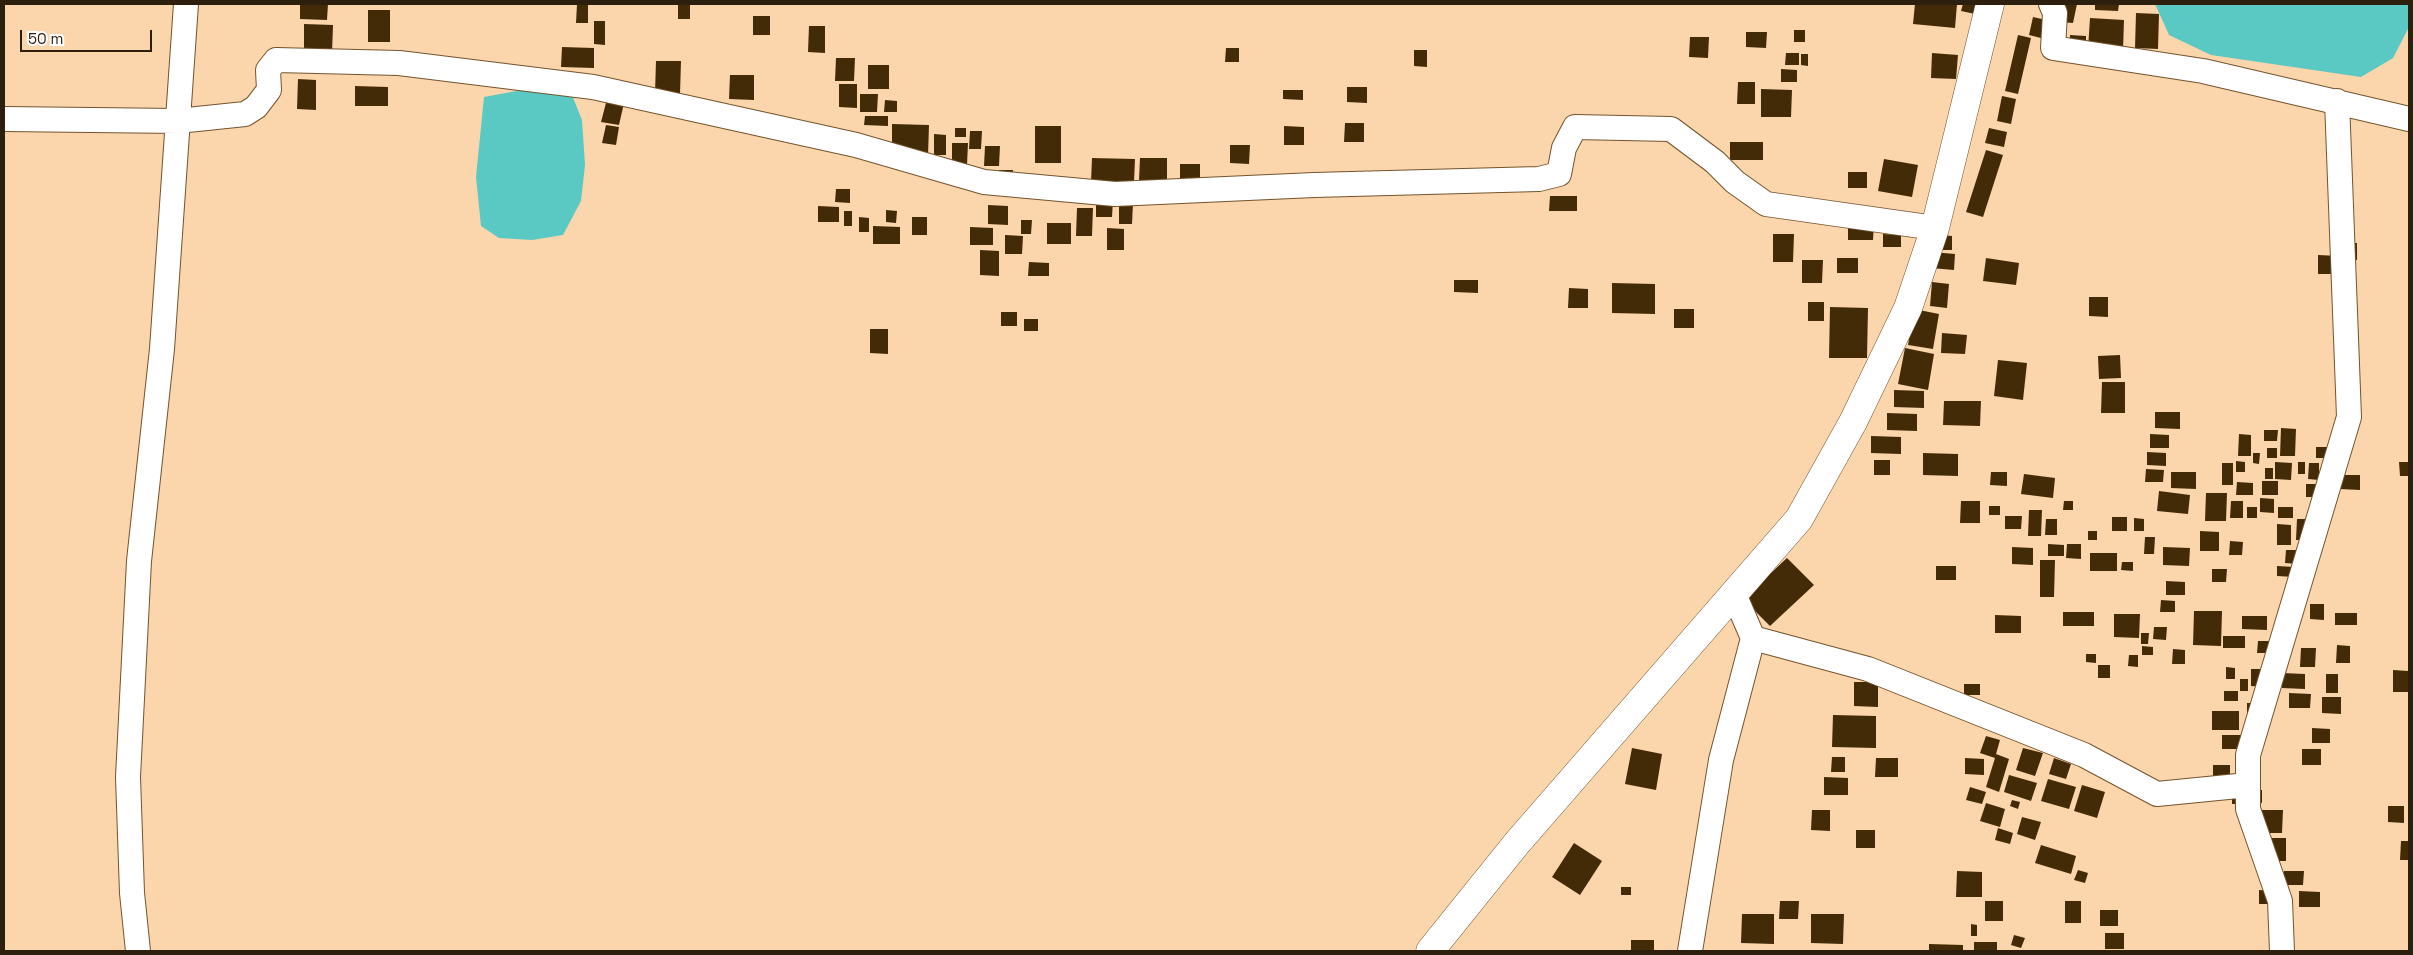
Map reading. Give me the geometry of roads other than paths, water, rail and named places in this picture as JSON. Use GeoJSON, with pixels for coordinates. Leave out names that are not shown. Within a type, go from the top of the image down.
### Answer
{"type":"FeatureCollection","features":[{"type":"Feature","properties":{"kind":"main road"},"geometry":{"type":"LineString","coordinates":[[1430,951],[1517,842],[1799,519],[1853,422],[1908,308],[1935,228],[1990,4]]}},
{"type":"Feature","properties":{"kind":"street"},"geometry":{"type":"LineString","coordinates":[[138,951],[132,893],[128,777],[139,561],[162,349],[186,4]]}},
{"type":"Feature","properties":{"kind":"street"},"geometry":{"type":"LineString","coordinates":[[2051,4],[2055,13],[2052,48],[2203,71],[2409,119]]}},
{"type":"Feature","properties":{"kind":"street"},"geometry":{"type":"LineString","coordinates":[[4,119],[178,121],[245,114],[256,107],[270,90],[268,70],[276,60],[399,63],[592,87],[856,146],[984,182],[1116,194],[1314,185],[1539,180],[1559,174],[1564,148],[1575,127],[1671,129],[1715,162],[1735,182],[1766,204],[1935,228]]}},
{"type":"Feature","properties":{"kind":"street"},"geometry":{"type":"LineString","coordinates":[[2282,951],[2280,901],[2248,809],[2248,755],[2349,417],[2337,101]]}},
{"type":"Feature","properties":{"kind":"street"},"geometry":{"type":"LineString","coordinates":[[1690,951],[1721,760],[1753,638],[1734,594]]}},
{"type":"Feature","properties":{"kind":"street"},"geometry":{"type":"LineString","coordinates":[[1753,638],[1868,669],[2084,755],[2157,794],[2248,785]]}},
{"type":"Feature","properties":{"kind":"water"},"geometry":{"type":"Polygon","coordinates":[[[2155,4],[2409,4],[2409,27],[2393,58],[2361,77],[2211,55],[2169,35],[2155,4]]]}},
{"type":"Feature","properties":{"kind":"water"},"geometry":{"type":"Polygon","coordinates":[[[522,90],[552,91],[572,95],[582,120],[585,165],[581,201],[563,235],[532,240],[499,238],[481,226],[476,177],[484,97],[522,90]]]}}]}
